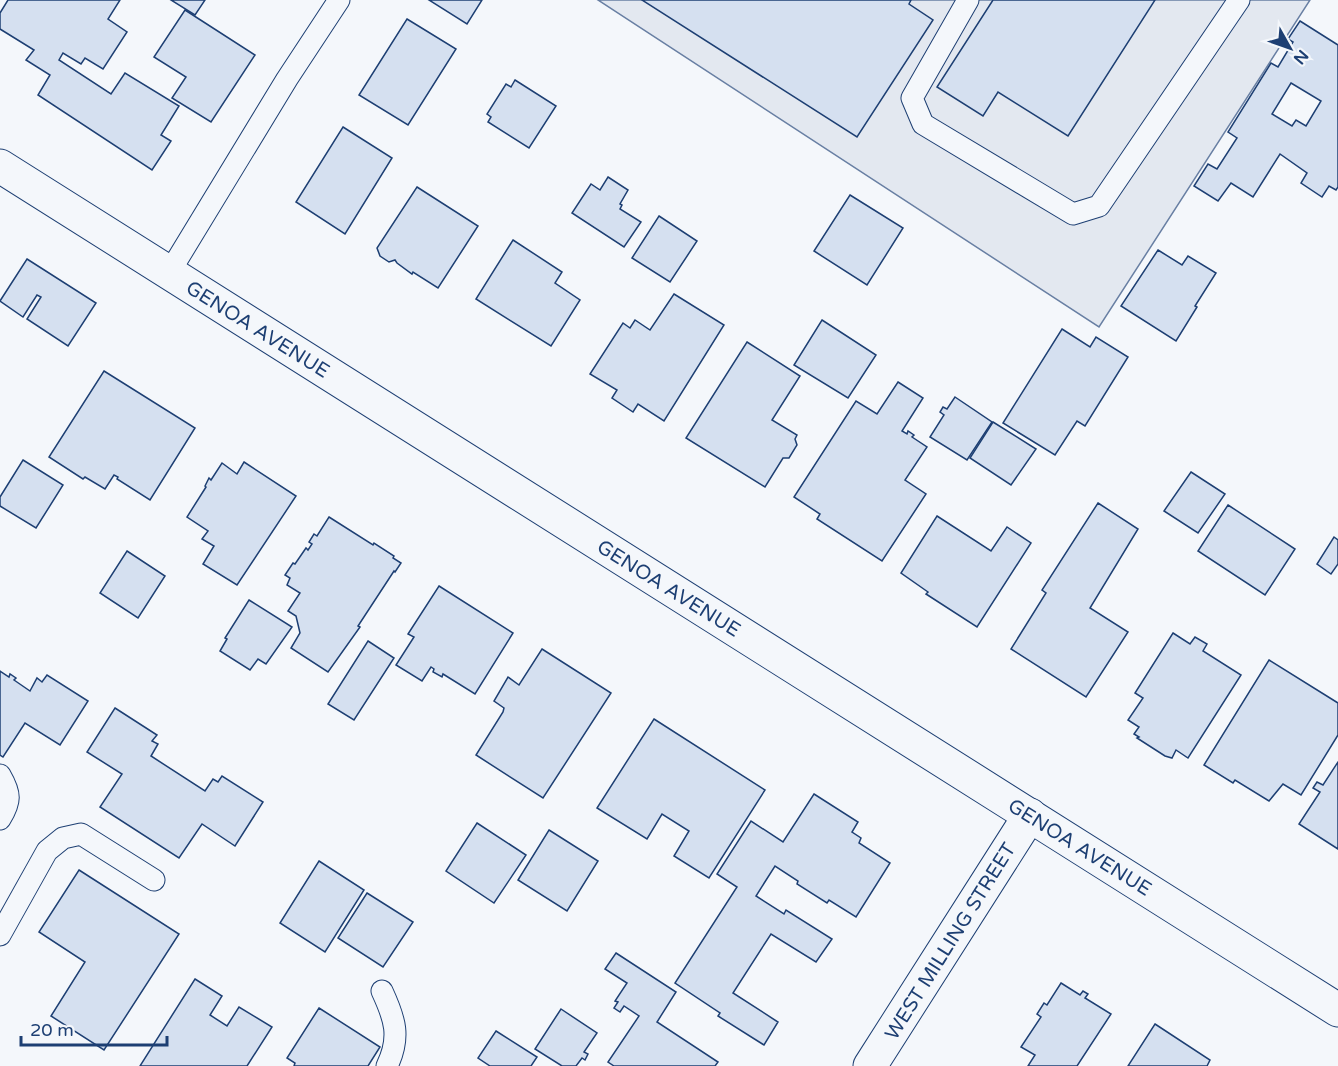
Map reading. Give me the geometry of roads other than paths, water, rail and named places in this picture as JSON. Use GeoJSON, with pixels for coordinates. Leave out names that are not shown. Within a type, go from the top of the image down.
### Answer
{"type":"FeatureCollection","features":[{"type":"Feature","properties":{"kind":"street","name":"GENOA AVENUE"},"geometry":{"type":"LineString","coordinates":[[0,166],[1338,1010]]}},
{"type":"Feature","properties":{"kind":"street","name":"WEST MILLING STREET"},"geometry":{"type":"LineString","coordinates":[[870,1066],[1030,815]]}},
{"type":"Feature","properties":{"kind":"lane"},"geometry":{"type":"LineString","coordinates":[[169,273],[287,79],[339,0]]}},
{"type":"Feature","properties":{"kind":"lane"},"geometry":{"type":"LineString","coordinates":[[968,0],[912,98],[923,124],[1073,214],[1099,206],[1239,0]]}},
{"type":"Feature","properties":{"kind":"lane"},"geometry":{"type":"LineString","coordinates":[[0,775],[8,788],[9,805],[0,819]]}},
{"type":"Feature","properties":{"kind":"lane"},"geometry":{"type":"LineString","coordinates":[[0,935],[47,850],[63,838],[81,834],[154,880]]}},
{"type":"Feature","properties":{"kind":"lane"},"geometry":{"type":"LineString","coordinates":[[382,992],[394,1017],[396,1040],[387,1066]]}}]}
